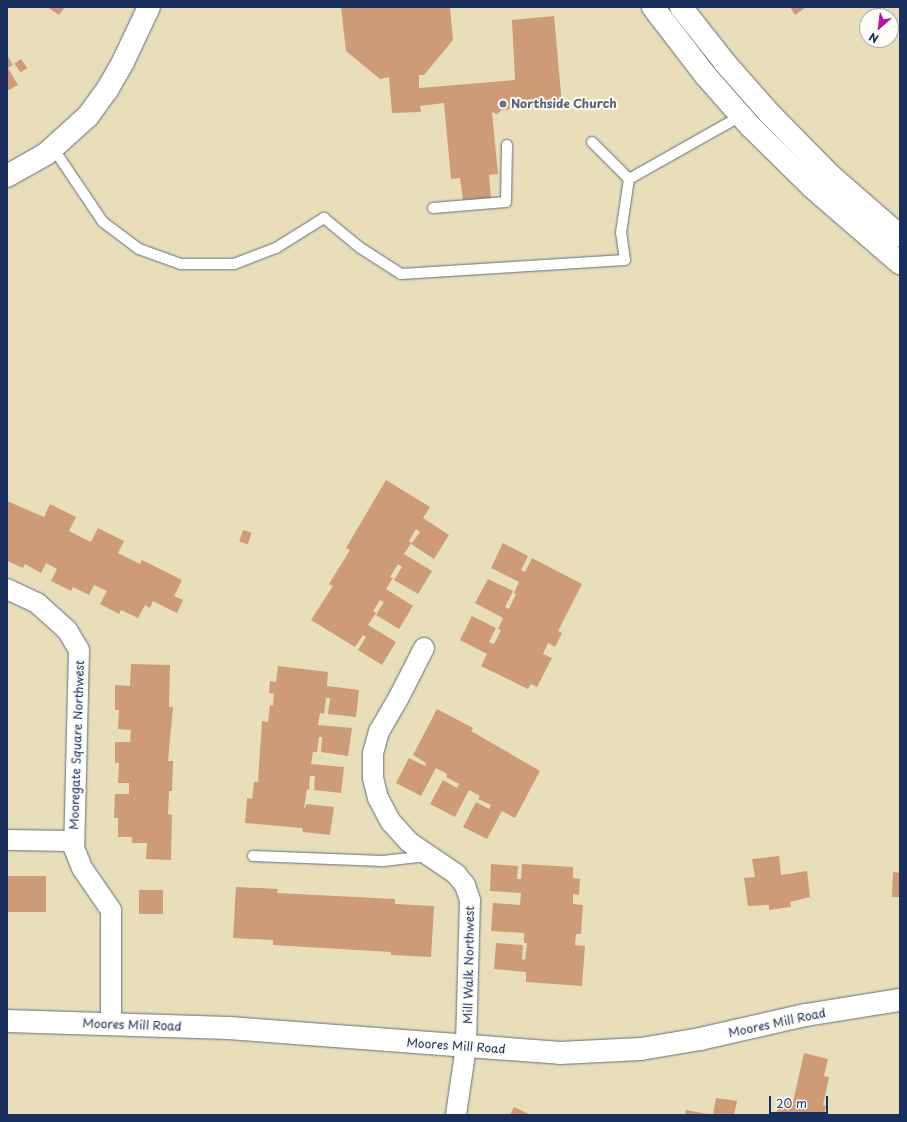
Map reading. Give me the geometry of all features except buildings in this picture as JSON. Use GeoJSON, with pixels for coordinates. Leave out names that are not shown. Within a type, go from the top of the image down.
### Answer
{"type":"FeatureCollection","features":[{"type":"Feature","properties":{"kind":"street"},"geometry":{"type":"LineString","coordinates":[[7,176],[21,170],[53,148],[88,116],[107,90],[149,7]]}},
{"type":"Feature","properties":{"kind":"street"},"geometry":{"type":"LineString","coordinates":[[653,7],[706,76],[741,116],[812,188],[900,263]]}},
{"type":"Feature","properties":{"kind":"street"},"geometry":{"type":"LineString","coordinates":[[681,7],[725,64],[769,113],[831,176],[900,236]]}},
{"type":"Feature","properties":{"kind":"street","name":"Mooregate Square Northwest"},"geometry":{"type":"LineString","coordinates":[[7,588],[37,603],[67,630],[80,650],[74,848],[82,868],[111,910],[111,1023]]}},
{"type":"Feature","properties":{"kind":"street","name":"Mill Walk Northwest"},"geometry":{"type":"LineString","coordinates":[[424,648],[399,697],[379,731],[373,753],[373,778],[378,798],[391,822],[409,842],[426,856],[456,874],[465,885],[470,900],[466,1047],[456,1115]]}},
{"type":"Feature","properties":{"kind":"street","name":"Mooregate Square Northwest"},"geometry":{"type":"LineString","coordinates":[[7,840],[74,841]]}},
{"type":"Feature","properties":{"kind":"street","name":"Moores Mill Road"},"geometry":{"type":"LineString","coordinates":[[7,1021],[111,1023],[229,1028],[560,1053],[641,1049],[700,1039],[806,1015],[900,1000]]}},
{"type":"Feature","properties":{"kind":"lane"},"geometry":{"type":"LineString","coordinates":[[630,179],[741,116]]}},
{"type":"Feature","properties":{"kind":"lane"},"geometry":{"type":"LineString","coordinates":[[592,142],[630,179]]}},
{"type":"Feature","properties":{"kind":"lane"},"geometry":{"type":"LineString","coordinates":[[433,208],[506,202],[507,145]]}},
{"type":"Feature","properties":{"kind":"lane"},"geometry":{"type":"LineString","coordinates":[[53,148],[103,222],[139,249],[181,264],[234,264],[276,248],[324,218],[359,247],[401,274],[626,260],[621,233],[630,179]]}},
{"type":"Feature","properties":{"kind":"lane"},"geometry":{"type":"LineString","coordinates":[[253,856],[383,861],[426,856]]}},
{"type":"Feature","properties":{"kind":"place","name":"Northside Church"},"geometry":{"type":"Point","coordinates":[503,104]}}]}
